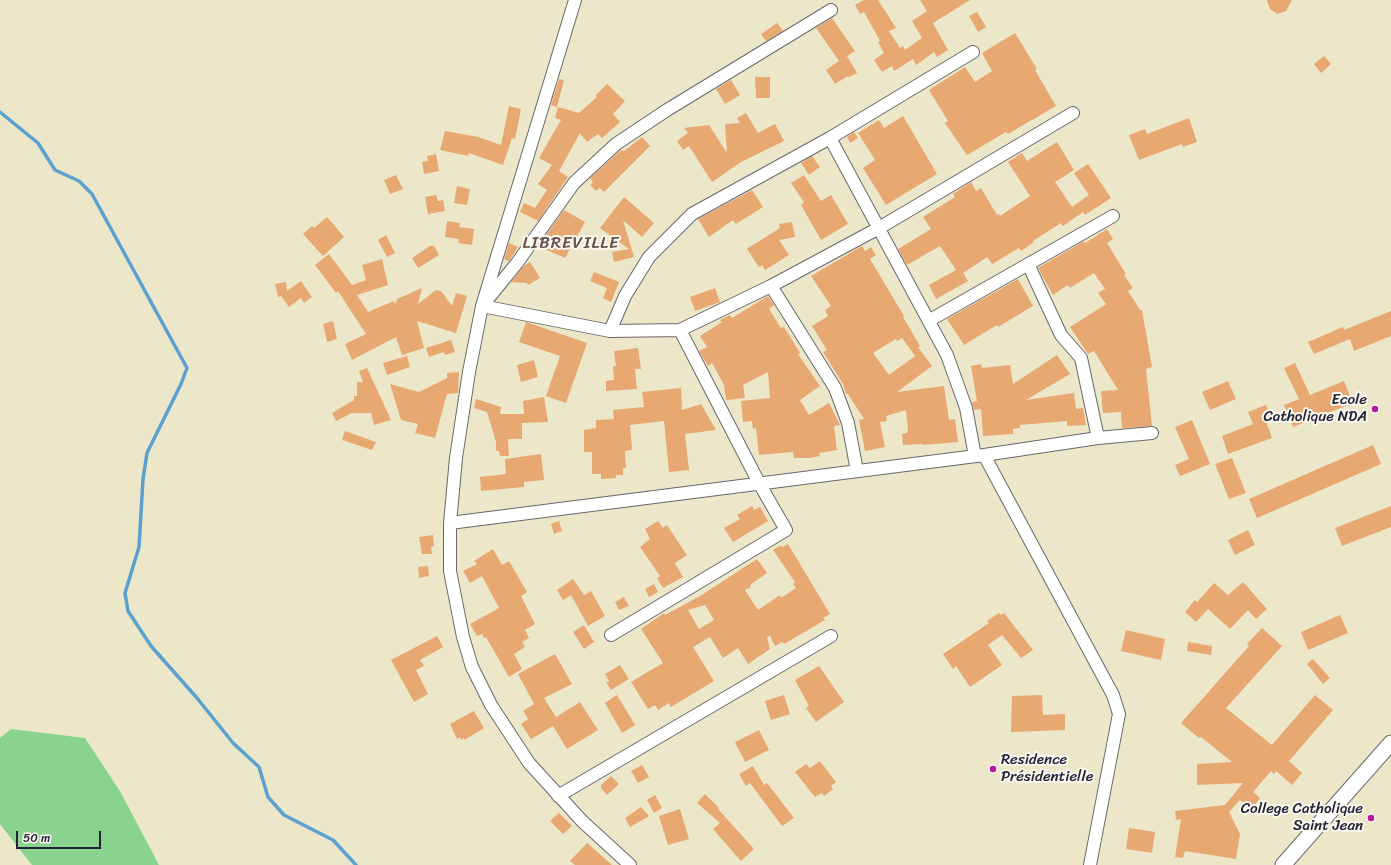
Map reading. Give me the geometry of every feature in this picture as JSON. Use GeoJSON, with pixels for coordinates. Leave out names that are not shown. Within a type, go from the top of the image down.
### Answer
{"type":"FeatureCollection","features":[{"type":"Feature","properties":{"kind":"main road"},"geometry":{"type":"LineString","coordinates":[[1283,865],[1391,743]]}},
{"type":"Feature","properties":{"kind":"street"},"geometry":{"type":"LineString","coordinates":[[575,0],[482,306],[468,380],[456,458],[450,523],[450,571],[462,637],[472,668],[491,705],[522,752],[558,796],[630,865]]}},
{"type":"Feature","properties":{"kind":"street"},"geometry":{"type":"LineString","coordinates":[[482,306],[516,263],[574,183],[616,144],[667,110],[831,10]]}},
{"type":"Feature","properties":{"kind":"street"},"geometry":{"type":"LineString","coordinates":[[610,331],[625,296],[649,257],[692,214],[830,138],[973,52]]}},
{"type":"Feature","properties":{"kind":"street"},"geometry":{"type":"LineString","coordinates":[[482,306],[610,331],[680,330],[771,286],[879,228],[1073,113]]}},
{"type":"Feature","properties":{"kind":"street"},"geometry":{"type":"LineString","coordinates":[[830,138],[930,320],[947,355],[966,408],[979,455],[1113,695],[1119,714],[1090,865]]}},
{"type":"Feature","properties":{"kind":"street"},"geometry":{"type":"LineString","coordinates":[[930,320],[1113,216]]}},
{"type":"Feature","properties":{"kind":"street"},"geometry":{"type":"LineString","coordinates":[[1028,264],[1061,335],[1081,358],[1098,438]]}},
{"type":"Feature","properties":{"kind":"street"},"geometry":{"type":"LineString","coordinates":[[771,286],[835,388],[848,423],[857,471]]}},
{"type":"Feature","properties":{"kind":"street"},"geometry":{"type":"LineString","coordinates":[[611,635],[786,530],[759,483],[680,330]]}},
{"type":"Feature","properties":{"kind":"street"},"geometry":{"type":"LineString","coordinates":[[450,523],[979,455],[1098,438],[1152,433]]}},
{"type":"Feature","properties":{"kind":"street"},"geometry":{"type":"LineString","coordinates":[[558,796],[831,636]]}},
{"type":"Feature","properties":{"kind":"green space"},"geometry":{"type":"Polygon","coordinates":[[[11,729],[85,738],[121,793],[159,865],[32,865],[0,824],[0,738],[11,729]]]}},
{"type":"Feature","properties":{"kind":"building"},"geometry":{"type":"Polygon","coordinates":[[[864,0],[878,0],[896,28],[889,31],[900,48],[903,46],[905,50],[922,38],[912,21],[927,11],[920,0],[970,0],[933,23],[948,50],[937,57],[934,52],[916,65],[913,59],[894,71],[892,66],[882,72],[874,60],[884,53],[878,42],[880,41],[864,12],[860,14],[855,5],[864,0]]]}},
{"type":"Feature","properties":{"kind":"building"},"geometry":{"type":"Polygon","coordinates":[[[1267,0],[1292,0],[1286,11],[1277,14],[1270,9],[1267,0]]]}},
{"type":"Feature","properties":{"kind":"building"},"geometry":{"type":"Polygon","coordinates":[[[977,12],[986,27],[978,32],[969,16],[977,12]]]}},
{"type":"Feature","properties":{"kind":"building"},"geometry":{"type":"Polygon","coordinates":[[[832,18],[855,51],[847,56],[857,73],[849,77],[848,76],[835,84],[826,70],[839,61],[816,28],[832,18]]]}},
{"type":"Feature","properties":{"kind":"building"},"geometry":{"type":"Polygon","coordinates":[[[777,23],[783,31],[766,41],[761,34],[777,23]]]}},
{"type":"Feature","properties":{"kind":"building"},"geometry":{"type":"Polygon","coordinates":[[[1015,33],[1037,69],[1035,70],[1056,106],[1008,134],[1006,132],[967,155],[945,123],[948,121],[929,90],[965,67],[975,82],[992,71],[982,53],[1015,33]]]}},
{"type":"Feature","properties":{"kind":"building"},"geometry":{"type":"Polygon","coordinates":[[[1324,56],[1331,64],[1321,73],[1314,64],[1324,56]]]}},
{"type":"Feature","properties":{"kind":"building"},"geometry":{"type":"Polygon","coordinates":[[[755,77],[770,77],[770,98],[756,98],[755,77]]]}},
{"type":"Feature","properties":{"kind":"building"},"geometry":{"type":"Polygon","coordinates":[[[559,79],[564,80],[557,107],[551,105],[559,79]]]}},
{"type":"Feature","properties":{"kind":"building"},"geometry":{"type":"Polygon","coordinates":[[[731,80],[740,95],[725,104],[716,89],[731,80]]]}},
{"type":"Feature","properties":{"kind":"building"},"geometry":{"type":"Polygon","coordinates":[[[607,84],[625,101],[613,114],[620,122],[602,138],[598,134],[587,142],[580,133],[559,171],[568,177],[538,221],[520,212],[524,203],[535,208],[547,190],[538,184],[552,165],[539,158],[561,120],[555,118],[558,107],[579,113],[597,97],[595,96],[607,84]]]}},
{"type":"Feature","properties":{"kind":"building"},"geometry":{"type":"Polygon","coordinates":[[[509,106],[521,109],[515,139],[512,138],[503,165],[469,153],[468,156],[440,150],[445,131],[478,137],[501,145],[509,106]]]}},
{"type":"Feature","properties":{"kind":"building"},"geometry":{"type":"Polygon","coordinates":[[[746,113],[758,133],[775,124],[784,141],[741,162],[712,182],[689,146],[683,150],[677,141],[688,133],[684,128],[709,125],[727,153],[725,124],[740,123],[737,118],[746,113]]]}},
{"type":"Feature","properties":{"kind":"building"},"geometry":{"type":"Polygon","coordinates":[[[903,116],[937,174],[886,205],[863,168],[875,160],[858,133],[879,120],[884,128],[903,116]]]}},
{"type":"Feature","properties":{"kind":"building"},"geometry":{"type":"Polygon","coordinates":[[[1189,118],[1197,142],[1183,147],[1182,144],[1139,160],[1129,135],[1145,129],[1147,134],[1189,118]]]}},
{"type":"Feature","properties":{"kind":"building"},"geometry":{"type":"Polygon","coordinates":[[[854,132],[858,138],[850,143],[847,137],[854,132]]]}},
{"type":"Feature","properties":{"kind":"building"},"geometry":{"type":"Polygon","coordinates":[[[642,137],[650,146],[604,192],[600,188],[596,191],[590,185],[593,182],[590,178],[621,150],[624,151],[642,137]]]}},
{"type":"Feature","properties":{"kind":"building"},"geometry":{"type":"Polygon","coordinates":[[[1057,142],[1074,170],[1055,182],[1072,207],[1089,195],[1074,173],[1088,164],[1111,198],[1085,215],[1083,212],[1063,226],[1061,223],[1033,241],[1034,242],[1021,251],[1019,248],[992,264],[987,257],[963,273],[968,281],[936,299],[929,285],[956,270],[940,246],[907,265],[898,249],[931,229],[923,217],[955,197],[953,194],[971,182],[976,191],[981,188],[997,215],[999,214],[1000,216],[1030,196],[1008,162],[1022,153],[1027,161],[1057,142]]]}},
{"type":"Feature","properties":{"kind":"building"},"geometry":{"type":"Polygon","coordinates":[[[436,154],[439,171],[424,174],[422,162],[428,161],[427,156],[436,154]]]}},
{"type":"Feature","properties":{"kind":"building"},"geometry":{"type":"Polygon","coordinates":[[[812,156],[820,167],[809,175],[801,163],[812,156]]]}},
{"type":"Feature","properties":{"kind":"building"},"geometry":{"type":"Polygon","coordinates":[[[396,175],[403,189],[390,194],[384,180],[396,175]]]}},
{"type":"Feature","properties":{"kind":"building"},"geometry":{"type":"Polygon","coordinates":[[[804,175],[821,201],[831,195],[848,224],[821,240],[801,205],[804,202],[791,183],[804,175]]]}},
{"type":"Feature","properties":{"kind":"building"},"geometry":{"type":"Polygon","coordinates":[[[457,186],[470,189],[467,205],[454,203],[457,186]]]}},
{"type":"Feature","properties":{"kind":"building"},"geometry":{"type":"Polygon","coordinates":[[[752,190],[763,207],[736,224],[733,220],[709,237],[698,219],[752,190]]]}},
{"type":"Feature","properties":{"kind":"building"},"geometry":{"type":"Polygon","coordinates":[[[436,195],[438,201],[443,200],[445,211],[428,214],[425,197],[436,195]]]}},
{"type":"Feature","properties":{"kind":"building"},"geometry":{"type":"Polygon","coordinates":[[[624,197],[654,223],[642,237],[623,220],[634,257],[614,262],[612,252],[629,249],[600,228],[624,197]]]}},
{"type":"Feature","properties":{"kind":"building"},"geometry":{"type":"Polygon","coordinates":[[[564,210],[585,222],[565,258],[540,247],[544,238],[564,210]]]}},
{"type":"Feature","properties":{"kind":"building"},"geometry":{"type":"Polygon","coordinates":[[[327,217],[344,237],[323,256],[303,234],[312,226],[314,228],[327,217]]]}},
{"type":"Feature","properties":{"kind":"building"},"geometry":{"type":"Polygon","coordinates":[[[447,221],[460,223],[459,227],[474,229],[472,245],[458,243],[459,239],[445,237],[447,221]]]}},
{"type":"Feature","properties":{"kind":"building"},"geometry":{"type":"Polygon","coordinates":[[[792,222],[795,237],[779,240],[789,255],[765,270],[762,265],[759,267],[747,249],[780,228],[779,224],[792,222]]]}},
{"type":"Feature","properties":{"kind":"building"},"geometry":{"type":"Polygon","coordinates":[[[1107,229],[1113,239],[1107,243],[1126,274],[1124,275],[1133,288],[1128,291],[1140,310],[1142,310],[1152,367],[1146,369],[1152,426],[1122,428],[1121,412],[1103,413],[1101,391],[1118,390],[1094,351],[1088,354],[1070,327],[1106,304],[1098,293],[1105,289],[1094,273],[1070,288],[1068,285],[1053,295],[1038,268],[1084,241],[1085,243],[1107,229]]]}},
{"type":"Feature","properties":{"kind":"building"},"geometry":{"type":"Polygon","coordinates":[[[386,235],[395,253],[387,257],[378,240],[386,235]]]}},
{"type":"Feature","properties":{"kind":"building"},"geometry":{"type":"Polygon","coordinates":[[[509,243],[518,247],[509,261],[504,259],[509,243]]]}},
{"type":"Feature","properties":{"kind":"building"},"geometry":{"type":"Polygon","coordinates":[[[430,246],[434,246],[439,255],[418,268],[412,258],[430,246]]]}},
{"type":"Feature","properties":{"kind":"building"},"geometry":{"type":"Polygon","coordinates":[[[862,246],[865,251],[871,247],[876,255],[870,259],[904,316],[903,317],[920,346],[918,347],[932,366],[897,392],[944,386],[949,420],[955,419],[958,442],[903,445],[902,434],[907,433],[908,430],[906,410],[886,416],[887,421],[880,422],[885,447],[865,451],[859,420],[864,419],[848,394],[846,394],[843,384],[823,352],[827,350],[812,326],[828,316],[825,310],[831,306],[811,276],[862,246]],[[902,338],[897,341],[896,339],[873,353],[889,375],[915,356],[902,338]]]}},
{"type":"Feature","properties":{"kind":"building"},"geometry":{"type":"Polygon","coordinates":[[[329,254],[352,285],[366,280],[362,265],[382,259],[388,285],[357,295],[368,312],[394,301],[395,305],[397,299],[422,288],[418,304],[436,290],[441,291],[452,306],[456,293],[467,296],[456,333],[417,321],[424,348],[402,355],[396,337],[352,360],[345,344],[366,334],[338,291],[336,293],[315,265],[329,254]]]}},
{"type":"Feature","properties":{"kind":"building"},"geometry":{"type":"Polygon","coordinates":[[[530,262],[540,278],[528,285],[527,283],[511,282],[524,266],[530,262]]]}},
{"type":"Feature","properties":{"kind":"building"},"geometry":{"type":"Polygon","coordinates":[[[594,272],[619,282],[611,302],[603,298],[607,288],[590,281],[594,272]]]}},
{"type":"Feature","properties":{"kind":"building"},"geometry":{"type":"Polygon","coordinates":[[[1018,279],[1033,306],[964,345],[947,319],[1018,279]]]}},
{"type":"Feature","properties":{"kind":"building"},"geometry":{"type":"Polygon","coordinates":[[[301,281],[312,297],[304,303],[301,298],[289,307],[281,296],[278,297],[275,284],[286,282],[287,291],[301,281]]]}},
{"type":"Feature","properties":{"kind":"building"},"geometry":{"type":"Polygon","coordinates":[[[715,288],[720,302],[695,311],[690,297],[715,288]]]}},
{"type":"Feature","properties":{"kind":"building"},"geometry":{"type":"Polygon","coordinates":[[[768,296],[774,305],[769,309],[781,328],[784,327],[800,353],[798,354],[820,386],[800,400],[809,415],[829,403],[840,425],[834,426],[837,450],[819,453],[820,456],[809,458],[794,458],[793,452],[759,455],[756,428],[753,429],[752,421],[743,422],[741,401],[770,398],[768,372],[743,385],[745,398],[726,400],[724,385],[712,363],[708,366],[699,351],[707,347],[700,336],[722,322],[720,320],[730,315],[732,318],[768,296]]]}},
{"type":"Feature","properties":{"kind":"building"},"geometry":{"type":"Polygon","coordinates":[[[1391,311],[1391,336],[1354,351],[1350,339],[1314,354],[1308,342],[1343,327],[1344,330],[1391,311]]]}},
{"type":"Feature","properties":{"kind":"building"},"geometry":{"type":"Polygon","coordinates":[[[333,321],[337,339],[327,342],[323,324],[333,321]]]}},
{"type":"Feature","properties":{"kind":"building"},"geometry":{"type":"Polygon","coordinates":[[[526,322],[587,343],[566,403],[546,396],[560,356],[519,342],[526,322]]]}},
{"type":"Feature","properties":{"kind":"building"},"geometry":{"type":"Polygon","coordinates":[[[451,340],[455,352],[445,355],[444,352],[429,357],[426,348],[451,340]]]}},
{"type":"Feature","properties":{"kind":"building"},"geometry":{"type":"Polygon","coordinates":[[[638,348],[641,369],[635,369],[637,389],[606,391],[606,381],[614,380],[613,366],[616,366],[614,351],[638,348]]]}},
{"type":"Feature","properties":{"kind":"building"},"geometry":{"type":"Polygon","coordinates":[[[1057,355],[1070,374],[1026,400],[1074,393],[1076,409],[1083,408],[1086,425],[1067,426],[1067,421],[1020,425],[1020,428],[1013,429],[1013,434],[983,436],[981,409],[974,410],[972,402],[977,401],[971,366],[981,364],[982,368],[1010,365],[1013,384],[1057,355]]]}},
{"type":"Feature","properties":{"kind":"building"},"geometry":{"type":"Polygon","coordinates":[[[407,356],[410,367],[387,375],[383,363],[407,356]]]}},
{"type":"Feature","properties":{"kind":"building"},"geometry":{"type":"Polygon","coordinates":[[[534,360],[538,377],[521,382],[517,365],[534,360]]]}},
{"type":"Feature","properties":{"kind":"building"},"geometry":{"type":"Polygon","coordinates":[[[1295,363],[1310,395],[1344,381],[1353,403],[1293,427],[1284,405],[1299,399],[1284,368],[1295,363]]]}},
{"type":"Feature","properties":{"kind":"building"},"geometry":{"type":"Polygon","coordinates":[[[367,368],[391,420],[374,425],[371,413],[352,413],[336,421],[332,413],[354,400],[354,396],[357,396],[357,382],[363,382],[359,371],[367,368]]]}},
{"type":"Feature","properties":{"kind":"building"},"geometry":{"type":"Polygon","coordinates":[[[459,372],[458,393],[447,394],[435,438],[415,433],[418,424],[401,420],[390,384],[419,392],[447,378],[447,373],[459,372]]]}},
{"type":"Feature","properties":{"kind":"building"},"geometry":{"type":"Polygon","coordinates":[[[1228,381],[1236,399],[1210,410],[1202,392],[1228,381]]]}},
{"type":"Feature","properties":{"kind":"building"},"geometry":{"type":"Polygon","coordinates":[[[681,388],[682,410],[701,404],[716,430],[685,434],[689,470],[669,472],[664,421],[630,425],[632,450],[625,451],[626,468],[623,468],[623,475],[616,475],[616,478],[601,479],[601,474],[592,474],[592,452],[584,452],[584,430],[596,428],[596,420],[614,419],[613,410],[644,407],[642,392],[681,388]]]}},
{"type":"Feature","properties":{"kind":"building"},"geometry":{"type":"Polygon","coordinates":[[[544,397],[548,422],[522,423],[522,439],[508,439],[509,456],[500,456],[499,451],[496,451],[496,442],[487,412],[474,408],[476,399],[501,407],[500,414],[524,414],[523,401],[544,397]]]}},
{"type":"Feature","properties":{"kind":"building"},"geometry":{"type":"Polygon","coordinates":[[[1266,405],[1270,416],[1265,418],[1272,438],[1228,454],[1222,436],[1253,424],[1248,412],[1266,405]]]}},
{"type":"Feature","properties":{"kind":"building"},"geometry":{"type":"Polygon","coordinates":[[[1192,420],[1210,464],[1180,476],[1175,465],[1189,459],[1175,427],[1192,420]]]}},
{"type":"Feature","properties":{"kind":"building"},"geometry":{"type":"Polygon","coordinates":[[[345,431],[376,442],[372,450],[342,440],[345,431]]]}},
{"type":"Feature","properties":{"kind":"building"},"geometry":{"type":"Polygon","coordinates":[[[1373,445],[1381,464],[1257,518],[1249,499],[1373,445]]]}},
{"type":"Feature","properties":{"kind":"building"},"geometry":{"type":"Polygon","coordinates":[[[541,454],[544,480],[524,482],[524,487],[481,491],[480,477],[506,474],[505,459],[541,454]]]}},
{"type":"Feature","properties":{"kind":"building"},"geometry":{"type":"Polygon","coordinates":[[[1232,458],[1246,493],[1229,499],[1215,464],[1232,458]]]}},
{"type":"Feature","properties":{"kind":"building"},"geometry":{"type":"Polygon","coordinates":[[[752,506],[754,510],[760,507],[768,521],[733,542],[724,528],[740,519],[737,515],[752,506]]]}},
{"type":"Feature","properties":{"kind":"building"},"geometry":{"type":"Polygon","coordinates":[[[1391,506],[1391,527],[1342,546],[1335,528],[1391,506]]]}},
{"type":"Feature","properties":{"kind":"building"},"geometry":{"type":"Polygon","coordinates":[[[559,521],[562,531],[554,534],[551,524],[559,521]]]}},
{"type":"Feature","properties":{"kind":"building"},"geometry":{"type":"Polygon","coordinates":[[[658,521],[663,528],[667,525],[687,555],[675,563],[683,577],[663,588],[657,578],[660,576],[640,547],[650,539],[645,529],[658,521]]]}},
{"type":"Feature","properties":{"kind":"building"},"geometry":{"type":"Polygon","coordinates":[[[1248,530],[1255,545],[1235,555],[1228,540],[1248,530]]]}},
{"type":"Feature","properties":{"kind":"building"},"geometry":{"type":"Polygon","coordinates":[[[433,535],[434,546],[431,547],[432,554],[422,554],[419,537],[433,535]]]}},
{"type":"Feature","properties":{"kind":"building"},"geometry":{"type":"Polygon","coordinates":[[[788,544],[830,614],[823,618],[825,620],[784,644],[782,642],[775,646],[770,636],[767,637],[770,649],[748,664],[738,648],[723,658],[710,637],[693,647],[714,681],[671,707],[669,703],[658,710],[655,705],[648,709],[631,682],[663,663],[641,629],[664,613],[665,615],[700,596],[757,559],[767,573],[750,585],[751,587],[745,590],[758,610],[780,595],[781,598],[796,588],[793,584],[795,582],[773,550],[781,545],[782,547],[788,544]],[[705,605],[688,610],[699,629],[714,620],[705,605]]]}},
{"type":"Feature","properties":{"kind":"building"},"geometry":{"type":"Polygon","coordinates":[[[493,549],[502,565],[509,561],[527,592],[521,596],[535,624],[525,630],[529,638],[522,642],[525,647],[514,654],[522,669],[509,677],[486,637],[484,638],[482,634],[477,636],[470,624],[499,608],[482,576],[470,583],[463,571],[477,564],[474,561],[493,549]]]}},
{"type":"Feature","properties":{"kind":"building"},"geometry":{"type":"Polygon","coordinates":[[[428,566],[429,576],[419,578],[418,567],[428,566]]]}},
{"type":"Feature","properties":{"kind":"building"},"geometry":{"type":"Polygon","coordinates":[[[573,579],[584,595],[591,591],[605,616],[588,626],[571,595],[563,600],[557,590],[573,579]]]}},
{"type":"Feature","properties":{"kind":"building"},"geometry":{"type":"Polygon","coordinates":[[[1243,582],[1267,609],[1256,619],[1248,610],[1230,629],[1208,609],[1196,622],[1185,612],[1195,600],[1197,602],[1214,583],[1228,595],[1243,582]]]}},
{"type":"Feature","properties":{"kind":"building"},"geometry":{"type":"Polygon","coordinates":[[[654,584],[658,592],[649,597],[645,589],[654,584]]]}},
{"type":"Feature","properties":{"kind":"building"},"geometry":{"type":"Polygon","coordinates":[[[624,597],[629,606],[619,610],[615,602],[624,597]]]}},
{"type":"Feature","properties":{"kind":"building"},"geometry":{"type":"Polygon","coordinates":[[[999,613],[1001,615],[1004,613],[1033,650],[1021,658],[1002,635],[988,645],[1002,665],[970,687],[956,666],[953,669],[943,654],[989,623],[987,621],[999,613]]]}},
{"type":"Feature","properties":{"kind":"building"},"geometry":{"type":"Polygon","coordinates":[[[1340,615],[1348,633],[1308,650],[1301,632],[1340,615]]]}},
{"type":"Feature","properties":{"kind":"building"},"geometry":{"type":"Polygon","coordinates":[[[584,625],[594,642],[584,649],[573,632],[584,625]]]}},
{"type":"Feature","properties":{"kind":"building"},"geometry":{"type":"Polygon","coordinates":[[[1262,628],[1282,646],[1226,708],[1272,745],[1315,695],[1333,710],[1289,761],[1302,773],[1292,785],[1276,771],[1274,774],[1271,771],[1253,792],[1260,798],[1251,810],[1240,800],[1229,812],[1240,834],[1236,859],[1185,851],[1183,858],[1175,857],[1181,819],[1176,820],[1175,811],[1225,805],[1243,783],[1197,785],[1197,764],[1232,762],[1181,723],[1249,646],[1247,644],[1262,628]]]}},
{"type":"Feature","properties":{"kind":"building"},"geometry":{"type":"Polygon","coordinates":[[[1126,630],[1165,639],[1161,660],[1121,651],[1126,630]]]}},
{"type":"Feature","properties":{"kind":"building"},"geometry":{"type":"Polygon","coordinates":[[[437,636],[443,647],[420,660],[424,666],[416,670],[428,694],[414,702],[391,660],[437,636]]]}},
{"type":"Feature","properties":{"kind":"building"},"geometry":{"type":"Polygon","coordinates":[[[1188,642],[1212,646],[1211,655],[1187,651],[1188,642]]]}},
{"type":"Feature","properties":{"kind":"building"},"geometry":{"type":"Polygon","coordinates":[[[555,654],[572,684],[544,698],[556,717],[580,702],[598,730],[567,749],[553,726],[531,739],[521,724],[528,719],[523,711],[534,704],[518,674],[555,654]]]}},
{"type":"Feature","properties":{"kind":"building"},"geometry":{"type":"Polygon","coordinates":[[[1313,659],[1330,678],[1323,684],[1307,664],[1313,659]]]}},
{"type":"Feature","properties":{"kind":"building"},"geometry":{"type":"Polygon","coordinates":[[[620,665],[629,679],[611,690],[606,682],[609,681],[605,674],[620,665]]]}},
{"type":"Feature","properties":{"kind":"building"},"geometry":{"type":"Polygon","coordinates":[[[819,666],[844,702],[816,722],[806,708],[809,706],[795,680],[819,666]]]}},
{"type":"Feature","properties":{"kind":"building"},"geometry":{"type":"Polygon","coordinates":[[[617,695],[635,725],[622,733],[605,703],[617,695]]]}},
{"type":"Feature","properties":{"kind":"building"},"geometry":{"type":"Polygon","coordinates":[[[784,695],[790,714],[771,720],[765,701],[784,695]]]}},
{"type":"Feature","properties":{"kind":"building"},"geometry":{"type":"Polygon","coordinates":[[[1042,695],[1043,715],[1065,714],[1065,730],[1011,732],[1012,696],[1042,695]]]}},
{"type":"Feature","properties":{"kind":"building"},"geometry":{"type":"Polygon","coordinates":[[[474,711],[484,728],[464,740],[464,738],[461,740],[460,737],[457,739],[450,724],[474,711]]]}},
{"type":"Feature","properties":{"kind":"building"},"geometry":{"type":"Polygon","coordinates":[[[759,730],[769,750],[745,762],[735,742],[759,730]]]}},
{"type":"Feature","properties":{"kind":"building"},"geometry":{"type":"Polygon","coordinates":[[[820,761],[836,782],[831,786],[833,789],[824,796],[822,793],[815,797],[795,772],[806,764],[810,768],[820,761]]]}},
{"type":"Feature","properties":{"kind":"building"},"geometry":{"type":"Polygon","coordinates":[[[642,765],[649,777],[638,783],[631,771],[642,765]]]}},
{"type":"Feature","properties":{"kind":"building"},"geometry":{"type":"Polygon","coordinates":[[[753,766],[764,785],[767,783],[794,818],[782,826],[750,783],[746,786],[739,774],[753,766]]]}},
{"type":"Feature","properties":{"kind":"building"},"geometry":{"type":"Polygon","coordinates":[[[611,776],[619,784],[607,795],[601,788],[601,785],[611,776]]]}},
{"type":"Feature","properties":{"kind":"building"},"geometry":{"type":"Polygon","coordinates":[[[705,794],[754,849],[741,861],[713,829],[720,823],[697,803],[705,794]]]}},
{"type":"Feature","properties":{"kind":"building"},"geometry":{"type":"Polygon","coordinates":[[[655,795],[662,808],[654,813],[647,800],[655,795]]]}},
{"type":"Feature","properties":{"kind":"building"},"geometry":{"type":"Polygon","coordinates":[[[641,807],[649,816],[630,827],[625,818],[641,807]]]}},
{"type":"Feature","properties":{"kind":"building"},"geometry":{"type":"Polygon","coordinates":[[[680,809],[689,839],[668,845],[659,816],[680,809]]]}},
{"type":"Feature","properties":{"kind":"building"},"geometry":{"type":"Polygon","coordinates":[[[559,813],[572,826],[563,834],[550,821],[559,813]]]}},
{"type":"Feature","properties":{"kind":"building"},"geometry":{"type":"Polygon","coordinates":[[[1129,828],[1155,832],[1152,853],[1126,849],[1129,828]]]}},
{"type":"Feature","properties":{"kind":"building"},"geometry":{"type":"Polygon","coordinates":[[[587,843],[612,865],[575,865],[570,861],[587,843]]]}},
{"type":"Feature","properties":{"kind":"waterway"},"geometry":{"type":"LineString","coordinates":[[0,112],[38,143],[55,170],[79,181],[92,194],[187,368],[181,384],[147,453],[143,479],[139,547],[125,593],[128,611],[151,646],[197,698],[233,743],[259,767],[268,797],[284,815],[333,840],[356,865]]}},
{"type":"Feature","properties":{"kind":"place","name":"Ecole Catholique NDA"},"geometry":{"type":"Point","coordinates":[1375,409]}},
{"type":"Feature","properties":{"kind":"place","name":"Residence Présidentielle"},"geometry":{"type":"Point","coordinates":[993,769]}},
{"type":"Feature","properties":{"kind":"place","name":"College Catholique Saint Jean"},"geometry":{"type":"Point","coordinates":[1371,818]}},
{"type":"Feature","properties":{"kind":"district","name":"LIBREVILLE"},"geometry":{"type":"Point","coordinates":[571,244]}}]}
